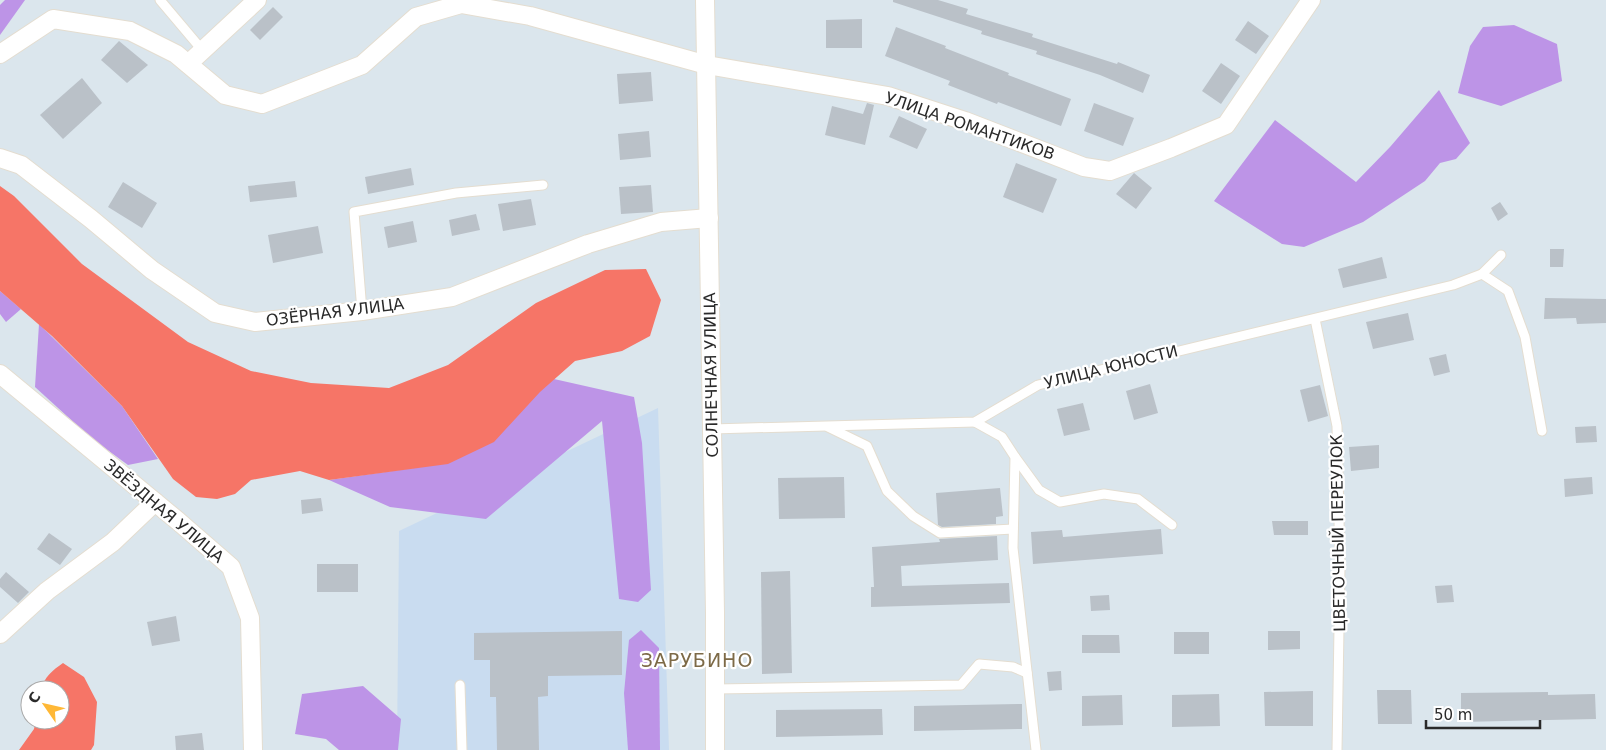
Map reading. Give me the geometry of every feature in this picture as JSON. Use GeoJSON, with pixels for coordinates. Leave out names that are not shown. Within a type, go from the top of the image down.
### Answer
{"type":"FeatureCollection","features":[{"type":"Feature","properties":{"kind":"street"},"geometry":{"type":"LineString","coordinates":[[188,64],[257,0]]}},
{"type":"Feature","properties":{"kind":"street","name":"СОЛНЕЧНАЯ УЛИЦА"},"geometry":{"type":"LineString","coordinates":[[706,0],[715,750]]}},
{"type":"Feature","properties":{"kind":"street","name":"УЛИЦА РОМАНТИКОВ"},"geometry":{"type":"LineString","coordinates":[[0,54],[53,19],[130,31],[176,54],[225,95],[262,104],[362,65],[416,17],[461,4],[490,5],[707,65],[888,96],[965,121],[1084,167],[1110,171],[1171,148],[1226,124],[1311,0]]}},
{"type":"Feature","properties":{"kind":"street","name":"ОЗЁРНАЯ УЛИЦА"},"geometry":{"type":"LineString","coordinates":[[0,158],[21,165],[91,219],[152,270],[215,313],[255,322],[362,311],[452,297],[588,244],[643,227],[661,222],[709,218]]}},
{"type":"Feature","properties":{"kind":"street","name":"ЗВЁЗДНАЯ УЛИЦА"},"geometry":{"type":"LineString","coordinates":[[0,374],[231,567],[250,618],[253,750]]}},
{"type":"Feature","properties":{"kind":"street"},"geometry":{"type":"LineString","coordinates":[[0,634],[47,591],[113,542],[155,502]]}},
{"type":"Feature","properties":{"kind":"lane"},"geometry":{"type":"LineString","coordinates":[[160,0],[203,51]]}},
{"type":"Feature","properties":{"kind":"lane"},"geometry":{"type":"LineString","coordinates":[[362,311],[354,212],[456,194],[543,185]]}},
{"type":"Feature","properties":{"kind":"lane","name":"УЛИЦА ЮНОСТИ"},"geometry":{"type":"LineString","coordinates":[[712,429],[974,422],[1038,385],[1453,285],[1482,274],[1501,254]]}},
{"type":"Feature","properties":{"kind":"lane"},"geometry":{"type":"LineString","coordinates":[[1482,274],[1508,291],[1524,337],[1542,432]]}},
{"type":"Feature","properties":{"kind":"lane","name":"ЦВЕТОЧНЫЙ ПЕРЕУЛОК"},"geometry":{"type":"LineString","coordinates":[[1315,319],[1337,426],[1340,585],[1337,750]]}},
{"type":"Feature","properties":{"kind":"lane"},"geometry":{"type":"LineString","coordinates":[[974,422],[1002,437],[1040,490],[1060,502],[1104,494],[1138,499],[1172,525]]}},
{"type":"Feature","properties":{"kind":"lane"},"geometry":{"type":"LineString","coordinates":[[825,426],[867,446],[887,491],[913,516],[940,533],[1013,529]]}},
{"type":"Feature","properties":{"kind":"lane"},"geometry":{"type":"LineString","coordinates":[[1015,457],[1013,548],[1036,750]]}},
{"type":"Feature","properties":{"kind":"lane"},"geometry":{"type":"LineString","coordinates":[[715,689],[961,685],[980,664],[1013,667],[1027,672]]}},
{"type":"Feature","properties":{"kind":"lane"},"geometry":{"type":"LineString","coordinates":[[460,685],[462,750]]}},
{"type":"Feature","properties":{"kind":"shaded area"},"geometry":{"type":"Polygon","coordinates":[[[5,0],[25,0],[0,35],[0,5],[5,0]]]}},
{"type":"Feature","properties":{"kind":"shaded area"},"geometry":{"type":"Polygon","coordinates":[[[1514,25],[1557,44],[1562,81],[1501,106],[1458,93],[1470,46],[1483,27],[1514,25]]]}},
{"type":"Feature","properties":{"kind":"shaded area"},"geometry":{"type":"Polygon","coordinates":[[[1439,90],[1470,143],[1456,159],[1440,163],[1425,181],[1363,222],[1304,247],[1282,244],[1214,201],[1275,120],[1356,182],[1390,147],[1439,90]]]}},
{"type":"Feature","properties":{"kind":"shaded area"},"geometry":{"type":"Polygon","coordinates":[[[0,186],[14,196],[82,264],[188,342],[251,371],[311,383],[389,388],[448,365],[536,303],[605,270],[646,269],[661,300],[650,336],[622,351],[575,361],[540,392],[494,442],[448,464],[329,480],[300,471],[251,480],[235,494],[217,499],[196,497],[173,479],[122,406],[52,336],[0,291],[0,186]]]}},
{"type":"Feature","properties":{"kind":"shaded area"},"geometry":{"type":"Polygon","coordinates":[[[0,291],[21,309],[6,322],[0,314],[0,291]]]}},
{"type":"Feature","properties":{"kind":"shaded area"},"geometry":{"type":"Polygon","coordinates":[[[39,324],[122,406],[158,459],[128,465],[91,438],[35,387],[39,324]]]}},
{"type":"Feature","properties":{"kind":"shaded area"},"geometry":{"type":"Polygon","coordinates":[[[554,379],[634,397],[642,443],[651,590],[638,602],[619,599],[602,421],[486,519],[390,507],[329,480],[448,463],[554,379]]]}},
{"type":"Feature","properties":{"kind":"shaded area"},"geometry":{"type":"Polygon","coordinates":[[[658,408],[669,750],[397,750],[399,531],[658,408]]]}},
{"type":"Feature","properties":{"kind":"shaded area"},"geometry":{"type":"Polygon","coordinates":[[[641,630],[659,648],[660,750],[628,750],[624,693],[629,640],[641,630]]]}},
{"type":"Feature","properties":{"kind":"shaded area"},"geometry":{"type":"Polygon","coordinates":[[[63,663],[84,677],[97,702],[94,745],[91,750],[19,750],[33,730],[70,730],[70,680],[46,680],[52,671],[63,663]]]}},
{"type":"Feature","properties":{"kind":"shaded area"},"geometry":{"type":"Polygon","coordinates":[[[363,686],[401,719],[398,750],[339,750],[326,739],[295,734],[302,694],[363,686]]]}},
{"type":"Feature","properties":{"kind":"building"},"geometry":{"type":"Polygon","coordinates":[[[893,0],[938,0],[968,9],[966,14],[1033,34],[1032,37],[1117,64],[1118,62],[1150,75],[1143,93],[1100,75],[1036,54],[1037,51],[981,34],[982,31],[893,2],[893,0]]]}},
{"type":"Feature","properties":{"kind":"building"},"geometry":{"type":"Polygon","coordinates":[[[273,7],[283,17],[260,40],[250,30],[273,7]]]}},
{"type":"Feature","properties":{"kind":"building"},"geometry":{"type":"Polygon","coordinates":[[[862,19],[862,48],[826,48],[826,20],[862,19]]]}},
{"type":"Feature","properties":{"kind":"building"},"geometry":{"type":"Polygon","coordinates":[[[1248,21],[1269,36],[1256,54],[1235,40],[1248,21]]]}},
{"type":"Feature","properties":{"kind":"building"},"geometry":{"type":"Polygon","coordinates":[[[896,27],[1009,73],[1008,75],[1071,99],[1061,126],[948,85],[950,81],[885,56],[896,27]]]}},
{"type":"Feature","properties":{"kind":"building"},"geometry":{"type":"Polygon","coordinates":[[[119,41],[148,65],[127,83],[101,60],[119,41]]]}},
{"type":"Feature","properties":{"kind":"building"},"geometry":{"type":"Polygon","coordinates":[[[1221,63],[1240,76],[1221,104],[1202,91],[1221,63]]]}},
{"type":"Feature","properties":{"kind":"building"},"geometry":{"type":"Polygon","coordinates":[[[651,72],[653,101],[619,104],[617,74],[651,72]]]}},
{"type":"Feature","properties":{"kind":"building"},"geometry":{"type":"Polygon","coordinates":[[[82,78],[102,103],[63,139],[40,115],[82,78]]]}},
{"type":"Feature","properties":{"kind":"building"},"geometry":{"type":"Polygon","coordinates":[[[867,103],[874,105],[865,145],[825,135],[832,106],[863,114],[867,103]]]}},
{"type":"Feature","properties":{"kind":"building"},"geometry":{"type":"Polygon","coordinates":[[[1094,103],[1134,118],[1123,146],[1084,131],[1094,103]]]}},
{"type":"Feature","properties":{"kind":"building"},"geometry":{"type":"Polygon","coordinates":[[[899,116],[927,129],[917,149],[889,137],[899,116]]]}},
{"type":"Feature","properties":{"kind":"building"},"geometry":{"type":"Polygon","coordinates":[[[649,131],[651,157],[620,160],[618,134],[649,131]]]}},
{"type":"Feature","properties":{"kind":"building"},"geometry":{"type":"Polygon","coordinates":[[[1016,163],[1057,179],[1043,213],[1003,197],[1016,163]]]}},
{"type":"Feature","properties":{"kind":"building"},"geometry":{"type":"Polygon","coordinates":[[[411,168],[414,185],[368,194],[365,177],[411,168]]]}},
{"type":"Feature","properties":{"kind":"building"},"geometry":{"type":"Polygon","coordinates":[[[1134,173],[1152,188],[1136,209],[1116,194],[1134,173]]]}},
{"type":"Feature","properties":{"kind":"building"},"geometry":{"type":"Polygon","coordinates":[[[295,181],[297,197],[250,202],[248,186],[295,181]]]}},
{"type":"Feature","properties":{"kind":"building"},"geometry":{"type":"Polygon","coordinates":[[[123,182],[157,203],[142,228],[108,207],[123,182]]]}},
{"type":"Feature","properties":{"kind":"building"},"geometry":{"type":"Polygon","coordinates":[[[651,185],[653,212],[621,214],[619,187],[651,185]]]}},
{"type":"Feature","properties":{"kind":"building"},"geometry":{"type":"Polygon","coordinates":[[[531,199],[536,225],[503,231],[498,204],[531,199]]]}},
{"type":"Feature","properties":{"kind":"building"},"geometry":{"type":"Polygon","coordinates":[[[1500,202],[1508,214],[1498,221],[1491,208],[1500,202]]]}},
{"type":"Feature","properties":{"kind":"building"},"geometry":{"type":"Polygon","coordinates":[[[476,214],[480,230],[452,236],[449,220],[476,214]]]}},
{"type":"Feature","properties":{"kind":"building"},"geometry":{"type":"Polygon","coordinates":[[[413,221],[417,242],[388,248],[384,227],[413,221]]]}},
{"type":"Feature","properties":{"kind":"building"},"geometry":{"type":"Polygon","coordinates":[[[318,226],[323,253],[273,263],[268,235],[318,226]]]}},
{"type":"Feature","properties":{"kind":"building"},"geometry":{"type":"Polygon","coordinates":[[[1550,249],[1564,249],[1563,267],[1550,267],[1550,249]]]}},
{"type":"Feature","properties":{"kind":"building"},"geometry":{"type":"Polygon","coordinates":[[[1382,257],[1387,278],[1343,288],[1338,269],[1382,257]]]}},
{"type":"Feature","properties":{"kind":"building"},"geometry":{"type":"Polygon","coordinates":[[[1545,298],[1606,299],[1606,323],[1577,324],[1576,318],[1544,319],[1545,298]]]}},
{"type":"Feature","properties":{"kind":"building"},"geometry":{"type":"Polygon","coordinates":[[[1408,313],[1414,340],[1373,349],[1366,322],[1408,313]]]}},
{"type":"Feature","properties":{"kind":"building"},"geometry":{"type":"Polygon","coordinates":[[[1446,354],[1450,372],[1434,376],[1429,358],[1446,354]]]}},
{"type":"Feature","properties":{"kind":"building"},"geometry":{"type":"Polygon","coordinates":[[[1150,384],[1158,413],[1134,420],[1126,391],[1150,384]]]}},
{"type":"Feature","properties":{"kind":"building"},"geometry":{"type":"Polygon","coordinates":[[[1320,385],[1328,416],[1308,422],[1300,390],[1320,385]]]}},
{"type":"Feature","properties":{"kind":"building"},"geometry":{"type":"Polygon","coordinates":[[[1083,403],[1090,430],[1064,436],[1057,409],[1083,403]]]}},
{"type":"Feature","properties":{"kind":"building"},"geometry":{"type":"Polygon","coordinates":[[[1596,426],[1597,442],[1576,443],[1575,427],[1596,426]]]}},
{"type":"Feature","properties":{"kind":"building"},"geometry":{"type":"Polygon","coordinates":[[[1379,445],[1379,468],[1351,471],[1349,447],[1379,445]]]}},
{"type":"Feature","properties":{"kind":"building"},"geometry":{"type":"Polygon","coordinates":[[[844,477],[845,518],[779,519],[778,478],[844,477]]]}},
{"type":"Feature","properties":{"kind":"building"},"geometry":{"type":"Polygon","coordinates":[[[1592,477],[1593,494],[1565,497],[1564,479],[1592,477]]]}},
{"type":"Feature","properties":{"kind":"building"},"geometry":{"type":"Polygon","coordinates":[[[1000,488],[1003,516],[996,517],[996,524],[942,527],[938,525],[936,493],[1000,488]]]}},
{"type":"Feature","properties":{"kind":"building"},"geometry":{"type":"Polygon","coordinates":[[[321,498],[323,511],[302,514],[301,500],[321,498]]]}},
{"type":"Feature","properties":{"kind":"building"},"geometry":{"type":"Polygon","coordinates":[[[1272,521],[1308,521],[1308,535],[1274,535],[1272,521]]]}},
{"type":"Feature","properties":{"kind":"building"},"geometry":{"type":"Polygon","coordinates":[[[1161,529],[1163,554],[1033,564],[1031,532],[1062,530],[1063,537],[1161,529]]]}},
{"type":"Feature","properties":{"kind":"building"},"geometry":{"type":"Polygon","coordinates":[[[49,533],[72,549],[60,565],[37,549],[49,533]]]}},
{"type":"Feature","properties":{"kind":"building"},"geometry":{"type":"Polygon","coordinates":[[[997,536],[998,560],[901,566],[902,586],[1009,583],[1010,603],[871,607],[871,587],[874,587],[872,547],[940,542],[939,539],[997,536]]]}},
{"type":"Feature","properties":{"kind":"building"},"geometry":{"type":"Polygon","coordinates":[[[317,564],[358,564],[358,592],[317,592],[317,564]]]}},
{"type":"Feature","properties":{"kind":"building"},"geometry":{"type":"Polygon","coordinates":[[[790,571],[792,673],[762,674],[761,572],[790,571]]]}},
{"type":"Feature","properties":{"kind":"building"},"geometry":{"type":"Polygon","coordinates":[[[6,572],[29,592],[18,603],[0,587],[0,579],[6,572]]]}},
{"type":"Feature","properties":{"kind":"building"},"geometry":{"type":"Polygon","coordinates":[[[1452,585],[1454,602],[1437,603],[1435,586],[1452,585]]]}},
{"type":"Feature","properties":{"kind":"building"},"geometry":{"type":"Polygon","coordinates":[[[1109,595],[1110,610],[1091,611],[1090,596],[1109,595]]]}},
{"type":"Feature","properties":{"kind":"building"},"geometry":{"type":"Polygon","coordinates":[[[176,616],[180,641],[152,646],[147,622],[176,616]]]}},
{"type":"Feature","properties":{"kind":"building"},"geometry":{"type":"Polygon","coordinates":[[[622,631],[622,675],[548,676],[548,696],[538,697],[539,750],[497,750],[496,697],[490,697],[490,660],[474,660],[474,633],[622,631]]]}},
{"type":"Feature","properties":{"kind":"building"},"geometry":{"type":"Polygon","coordinates":[[[1268,631],[1300,631],[1300,649],[1268,650],[1268,631]]]}},
{"type":"Feature","properties":{"kind":"building"},"geometry":{"type":"Polygon","coordinates":[[[1174,632],[1209,632],[1209,654],[1174,654],[1174,632]]]}},
{"type":"Feature","properties":{"kind":"building"},"geometry":{"type":"Polygon","coordinates":[[[1082,635],[1119,635],[1120,653],[1082,653],[1082,635]]]}},
{"type":"Feature","properties":{"kind":"building"},"geometry":{"type":"Polygon","coordinates":[[[1061,671],[1062,690],[1049,691],[1047,672],[1061,671]]]}},
{"type":"Feature","properties":{"kind":"building"},"geometry":{"type":"Polygon","coordinates":[[[1377,690],[1411,690],[1412,724],[1378,724],[1377,690]]]}},
{"type":"Feature","properties":{"kind":"building"},"geometry":{"type":"Polygon","coordinates":[[[1313,691],[1313,726],[1265,726],[1264,692],[1313,691]]]}},
{"type":"Feature","properties":{"kind":"building"},"geometry":{"type":"Polygon","coordinates":[[[1548,692],[1548,695],[1595,694],[1596,719],[1461,722],[1461,693],[1548,692]]]}},
{"type":"Feature","properties":{"kind":"building"},"geometry":{"type":"Polygon","coordinates":[[[1219,694],[1220,726],[1172,727],[1172,695],[1219,694]]]}},
{"type":"Feature","properties":{"kind":"building"},"geometry":{"type":"Polygon","coordinates":[[[1122,695],[1123,725],[1082,726],[1082,696],[1122,695]]]}},
{"type":"Feature","properties":{"kind":"building"},"geometry":{"type":"Polygon","coordinates":[[[1022,704],[1022,729],[914,731],[914,706],[1022,704]]]}},
{"type":"Feature","properties":{"kind":"building"},"geometry":{"type":"Polygon","coordinates":[[[882,709],[883,735],[776,737],[776,710],[882,709]]]}},
{"type":"Feature","properties":{"kind":"building"},"geometry":{"type":"Polygon","coordinates":[[[202,733],[204,750],[176,750],[175,736],[202,733]]]}},
{"type":"Feature","properties":{"kind":"district","name":"ЗАРУБИНО"},"geometry":{"type":"Point","coordinates":[697,660]}}]}
